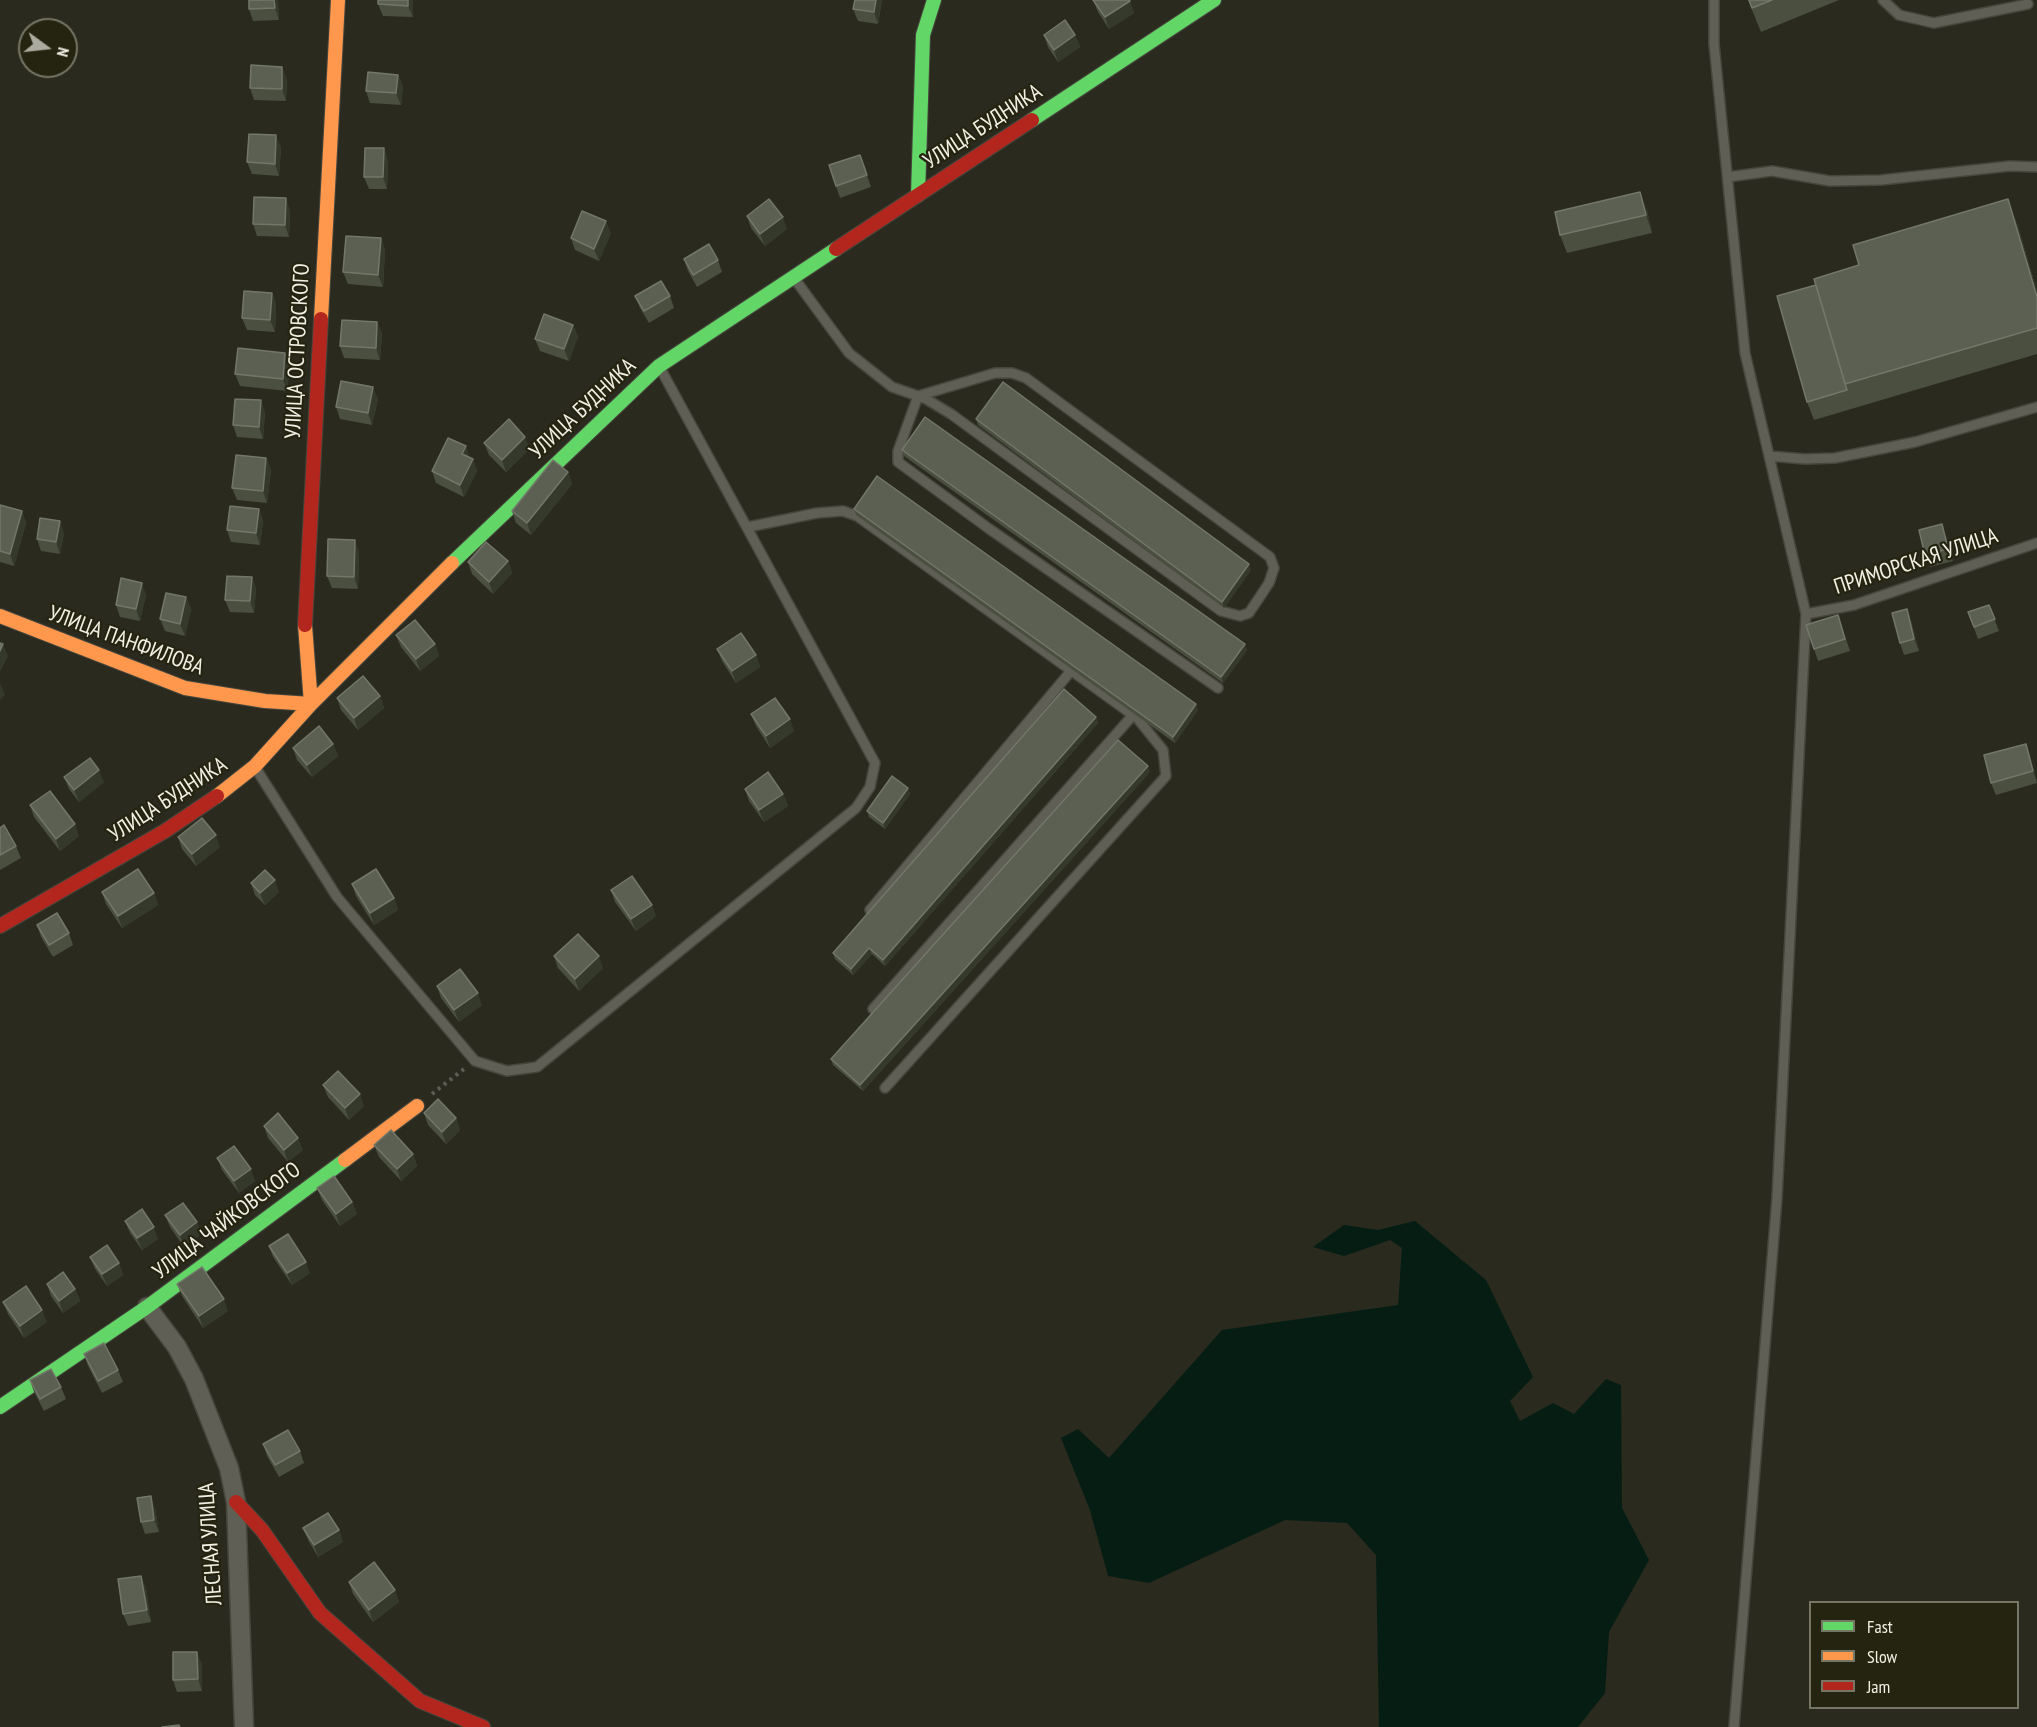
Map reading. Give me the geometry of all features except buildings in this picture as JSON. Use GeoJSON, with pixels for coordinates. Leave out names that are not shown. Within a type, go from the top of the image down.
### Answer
{"type":"FeatureCollection","features":[{"type":"Feature","properties":{"kind":"street","name":"УЛИЦА ОСТРОВСКОГО"},"geometry":{"type":"LineString","coordinates":[[311,704],[305,625],[338,0]]}},
{"type":"Feature","properties":{"kind":"street"},"geometry":{"type":"LineString","coordinates":[[918,195],[923,35],[934,0]]}},
{"type":"Feature","properties":{"kind":"street","name":"УЛИЦА БУДНИКА"},"geometry":{"type":"LineString","coordinates":[[0,926],[165,831],[225,791],[255,766],[311,704],[485,530],[659,366],[1214,0]]}},
{"type":"Feature","properties":{"kind":"street","name":"УЛИЦА ПАНФИЛОВА"},"geometry":{"type":"LineString","coordinates":[[0,616],[185,688],[265,701],[311,704]]}},
{"type":"Feature","properties":{"kind":"street","name":"УЛИЦА ЧАЙКОВСКОГО"},"geometry":{"type":"LineString","coordinates":[[0,1407],[147,1307],[417,1106]]}},
{"type":"Feature","properties":{"kind":"street","name":"ЛЕСНАЯ УЛИЦА"},"geometry":{"type":"LineString","coordinates":[[147,1307],[177,1347],[194,1379],[229,1468],[236,1502],[244,1727]]}},
{"type":"Feature","properties":{"kind":"street"},"geometry":{"type":"LineString","coordinates":[[236,1502],[262,1530],[320,1613],[420,1701],[483,1727]]}},
{"type":"Feature","properties":{"kind":"lane"},"geometry":{"type":"LineString","coordinates":[[1714,0],[1714,44],[1745,353],[1806,614],[1777,1198],[1734,1727]]}},
{"type":"Feature","properties":{"kind":"lane"},"geometry":{"type":"LineString","coordinates":[[1883,0],[1899,15],[1934,23],[2028,4]]}},
{"type":"Feature","properties":{"kind":"lane"},"geometry":{"type":"LineString","coordinates":[[1728,177],[1772,171],[1830,181],[1881,180],[2010,166],[2037,167]]}},
{"type":"Feature","properties":{"kind":"lane"},"geometry":{"type":"LineString","coordinates":[[794,278],[849,352],[892,387],[918,396],[951,414],[1221,611],[1240,616],[1249,613],[1262,595],[1275,568],[1270,557],[1026,378],[1012,373],[995,374],[918,396]]}},
{"type":"Feature","properties":{"kind":"lane"},"geometry":{"type":"LineString","coordinates":[[255,766],[337,897],[475,1061],[507,1071],[537,1067],[865,798],[875,763],[659,366]]}},
{"type":"Feature","properties":{"kind":"lane"},"geometry":{"type":"LineString","coordinates":[[918,396],[898,451],[898,462],[988,528],[1218,688]]}},
{"type":"Feature","properties":{"kind":"lane"},"geometry":{"type":"LineString","coordinates":[[1769,456],[1805,459],[1835,458],[1915,442],[2037,407]]}},
{"type":"Feature","properties":{"kind":"lane"},"geometry":{"type":"LineString","coordinates":[[748,527],[817,513],[843,511],[857,516],[1133,715],[1163,750],[1166,776],[885,1088]]}},
{"type":"Feature","properties":{"kind":"lane","name":"ПРИМОРСКАЯ УЛИЦА"},"geometry":{"type":"LineString","coordinates":[[1806,614],[1854,605],[2037,543]]}},
{"type":"Feature","properties":{"kind":"lane"},"geometry":{"type":"LineString","coordinates":[[860,922],[1071,670]]}},
{"type":"Feature","properties":{"kind":"lane"},"geometry":{"type":"LineString","coordinates":[[873,1009],[1133,715]]}},
{"type":"Feature","properties":{"kind":"path"},"geometry":{"type":"LineString","coordinates":[[417,1106],[475,1061]]}},
{"type":"Feature","properties":{"kind":"shaded area"},"geometry":{"type":"Polygon","coordinates":[[[1415,1221],[1486,1280],[1533,1377],[1510,1401],[1520,1421],[1553,1403],[1574,1414],[1606,1379],[1621,1385],[1622,1508],[1649,1560],[1609,1632],[1605,1693],[1578,1727],[1379,1727],[1376,1555],[1347,1523],[1285,1520],[1149,1583],[1108,1576],[1090,1510],[1061,1438],[1078,1429],[1109,1458],[1222,1330],[1398,1305],[1402,1248],[1390,1240],[1344,1256],[1313,1247],[1344,1225],[1378,1230],[1415,1221]]]}},
{"type":"Feature","properties":{"kind":"traffic: fast"},"geometry":{"type":"LineString","coordinates":[[918,195],[923,35],[934,0]]}},
{"type":"Feature","properties":{"kind":"traffic: fast"},"geometry":{"type":"LineString","coordinates":[[1032,120],[1214,0]]}},
{"type":"Feature","properties":{"kind":"traffic: fast"},"geometry":{"type":"LineString","coordinates":[[452,563],[659,366],[836,249]]}},
{"type":"Feature","properties":{"kind":"traffic: fast"},"geometry":{"type":"LineString","coordinates":[[0,1407],[147,1307],[345,1160]]}},
{"type":"Feature","properties":{"kind":"traffic: slow"},"geometry":{"type":"LineString","coordinates":[[321,319],[338,0]]}},
{"type":"Feature","properties":{"kind":"traffic: slow"},"geometry":{"type":"LineString","coordinates":[[217,796],[255,766],[311,704],[452,563]]}},
{"type":"Feature","properties":{"kind":"traffic: slow"},"geometry":{"type":"LineString","coordinates":[[0,616],[185,688],[265,701],[311,704],[305,625]]}},
{"type":"Feature","properties":{"kind":"traffic: slow"},"geometry":{"type":"LineString","coordinates":[[345,1160],[417,1106]]}},
{"type":"Feature","properties":{"kind":"traffic: jam"},"geometry":{"type":"LineString","coordinates":[[836,249],[1032,120]]}},
{"type":"Feature","properties":{"kind":"traffic: jam"},"geometry":{"type":"LineString","coordinates":[[305,625],[321,319]]}},
{"type":"Feature","properties":{"kind":"traffic: jam"},"geometry":{"type":"LineString","coordinates":[[0,926],[165,831],[217,796]]}},
{"type":"Feature","properties":{"kind":"traffic: jam"},"geometry":{"type":"LineString","coordinates":[[236,1502],[262,1530],[320,1613],[420,1701],[483,1727]]}}]}
